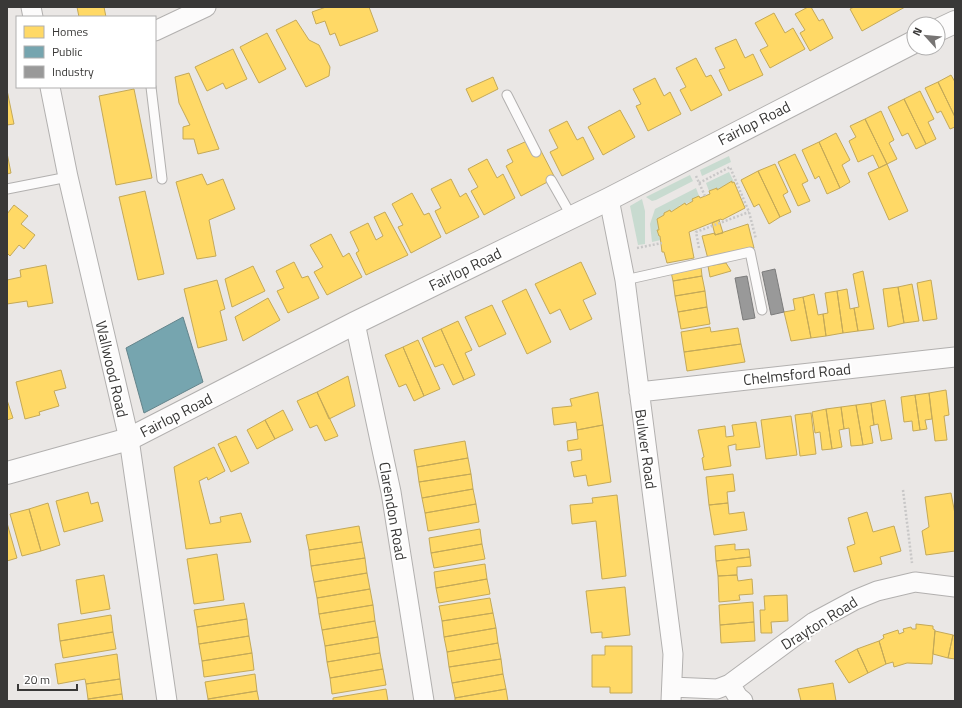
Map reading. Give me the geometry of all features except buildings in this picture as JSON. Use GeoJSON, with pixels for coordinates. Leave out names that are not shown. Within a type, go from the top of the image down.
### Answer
{"type":"FeatureCollection","features":[{"type":"Feature","properties":{"kind":"street"},"geometry":{"type":"LineString","coordinates":[[156,31],[206,7]]}},
{"type":"Feature","properties":{"kind":"street","name":"Fairlop Road"},"geometry":{"type":"LineString","coordinates":[[7,473],[128,439],[355,323],[609,199],[906,46]]}},
{"type":"Feature","properties":{"kind":"street","name":"Wallwood Road"},"geometry":{"type":"LineString","coordinates":[[50,88],[68,177],[128,439],[167,701]]}},
{"type":"Feature","properties":{"kind":"street","name":"Bulwer Road"},"geometry":{"type":"LineString","coordinates":[[609,199],[625,280],[673,654],[672,694]]}},
{"type":"Feature","properties":{"kind":"street","name":"Clarendon Road"},"geometry":{"type":"LineString","coordinates":[[355,323],[391,492],[424,701]]}},
{"type":"Feature","properties":{"kind":"street","name":"Chelmsford Road"},"geometry":{"type":"LineString","coordinates":[[639,392],[955,357]]}},
{"type":"Feature","properties":{"kind":"street","name":"Drayton Road"},"geometry":{"type":"LineString","coordinates":[[722,691],[814,622],[855,600],[877,591],[915,582],[955,587]]}},
{"type":"Feature","properties":{"kind":"street"},"geometry":{"type":"LineString","coordinates":[[672,694],[722,691],[738,697],[743,701]]}},
{"type":"Feature","properties":{"kind":"lane"},"geometry":{"type":"LineString","coordinates":[[151,88],[162,179]]}},
{"type":"Feature","properties":{"kind":"lane"},"geometry":{"type":"LineString","coordinates":[[507,95],[536,152]]}},
{"type":"Feature","properties":{"kind":"lane"},"geometry":{"type":"LineString","coordinates":[[7,189],[68,177]]}},
{"type":"Feature","properties":{"kind":"lane"},"geometry":{"type":"LineString","coordinates":[[551,180],[572,217]]}},
{"type":"Feature","properties":{"kind":"lane"},"geometry":{"type":"LineString","coordinates":[[625,280],[750,252],[762,310]]}},
{"type":"Feature","properties":{"kind":"path"},"geometry":{"type":"LineString","coordinates":[[699,183],[730,167],[748,212],[758,250],[750,252]]}},
{"type":"Feature","properties":{"kind":"path"},"geometry":{"type":"LineString","coordinates":[[702,263],[696,232],[716,222],[748,212]]}},
{"type":"Feature","properties":{"kind":"path"},"geometry":{"type":"LineString","coordinates":[[620,252],[662,243]]}},
{"type":"Feature","properties":{"kind":"path"},"geometry":{"type":"LineString","coordinates":[[903,490],[915,582]]}},
{"type":"Feature","properties":{"kind":"green space"},"geometry":{"type":"Polygon","coordinates":[[[729,156],[731,162],[702,176],[700,170],[729,156]]]}},
{"type":"Feature","properties":{"kind":"green space"},"geometry":{"type":"Polygon","coordinates":[[[729,172],[734,182],[732,181],[717,190],[716,188],[709,191],[706,183],[729,172]]]}},
{"type":"Feature","properties":{"kind":"green space"},"geometry":{"type":"Polygon","coordinates":[[[690,175],[693,181],[656,200],[652,201],[646,197],[690,175]]]}},
{"type":"Feature","properties":{"kind":"green space"},"geometry":{"type":"Polygon","coordinates":[[[696,188],[699,196],[693,199],[693,201],[679,206],[680,208],[664,213],[664,215],[657,219],[659,230],[657,231],[661,240],[652,242],[650,224],[655,209],[696,188]]]}},
{"type":"Feature","properties":{"kind":"green space"},"geometry":{"type":"Polygon","coordinates":[[[642,199],[645,211],[645,244],[638,245],[630,206],[642,199]]]}}]}
